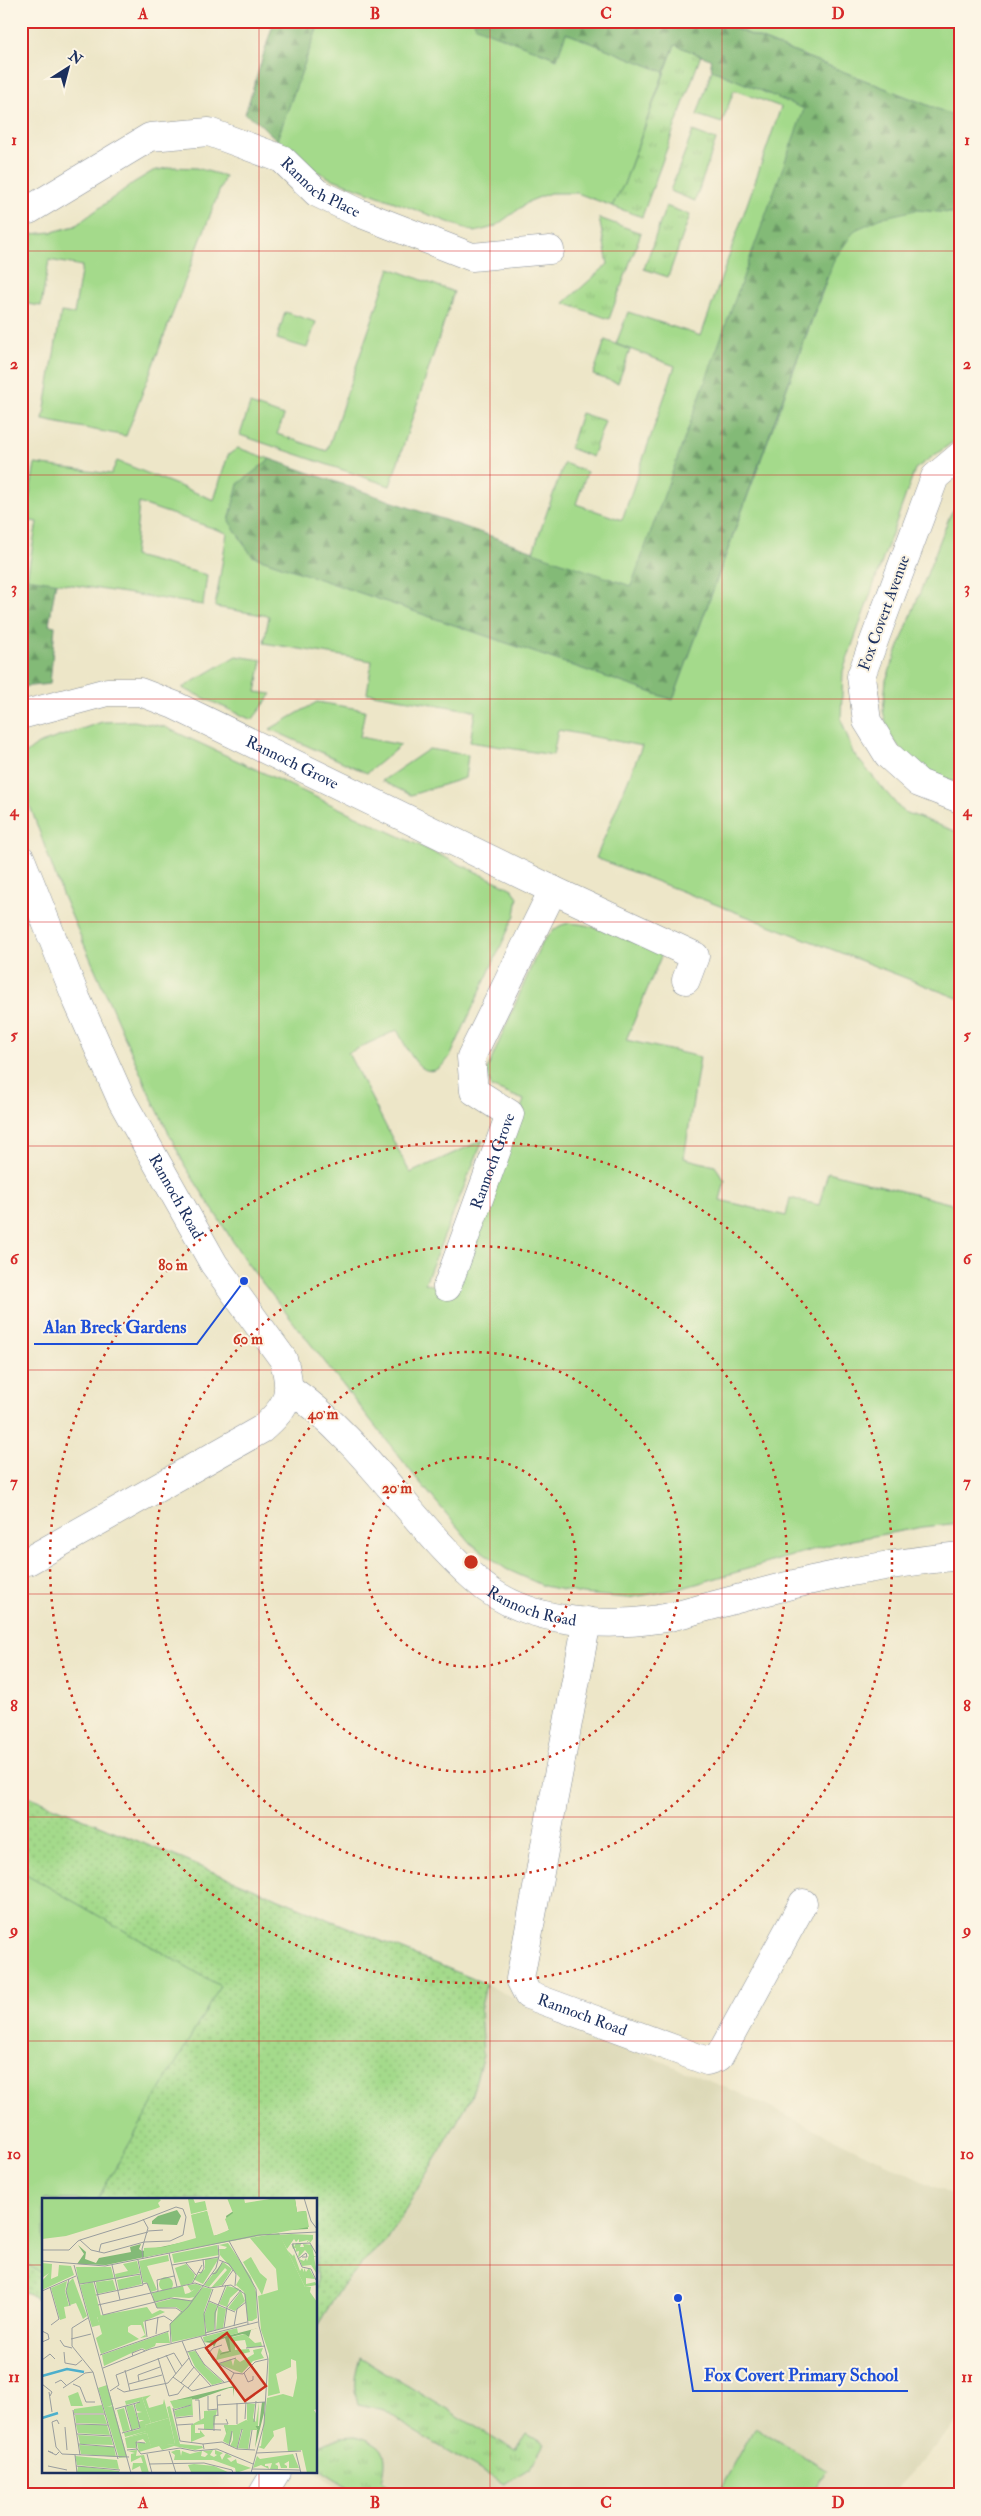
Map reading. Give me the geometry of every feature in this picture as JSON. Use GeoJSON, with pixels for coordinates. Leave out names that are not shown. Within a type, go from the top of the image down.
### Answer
{"type":"FeatureCollection","features":[{"type":"Feature","properties":{"kind":"street","name":"Rannoch Place"},"geometry":{"type":"LineString","coordinates":[[21,210],[29,210],[150,137],[209,132],[282,159],[317,193],[359,213],[472,257],[550,250]]}},
{"type":"Feature","properties":{"kind":"street","name":"Fox Covert Avenue"},"geometry":{"type":"LineString","coordinates":[[960,456],[935,477],[861,676],[867,722],[888,755],[919,783],[960,799]]}},
{"type":"Feature","properties":{"kind":"street","name":"Rannoch Grove"},"geometry":{"type":"LineString","coordinates":[[21,715],[108,692],[140,692],[174,705],[552,890],[694,956],[686,980]]}},
{"type":"Feature","properties":{"kind":"street","name":"Rannoch Road"},"geometry":{"type":"LineString","coordinates":[[21,859],[74,991],[122,1101],[214,1264],[283,1359],[289,1376],[290,1389],[312,1405],[340,1432],[475,1580],[491,1592],[525,1609],[587,1621],[619,1622],[659,1619],[810,1581],[895,1563],[960,1556]]}},
{"type":"Feature","properties":{"kind":"street","name":"Rannoch Grove"},"geometry":{"type":"LineString","coordinates":[[447,1287],[510,1114],[474,1091],[471,1057],[552,890]]}},
{"type":"Feature","properties":{"kind":"street"},"geometry":{"type":"LineString","coordinates":[[21,1562],[28,1561],[262,1429],[276,1417],[285,1404],[290,1389]]}},
{"type":"Feature","properties":{"kind":"street","name":"Rannoch Road"},"geometry":{"type":"LineString","coordinates":[[587,1621],[520,1979],[528,1995],[707,2061],[719,2057],[803,1903]]}},
{"type":"Feature","properties":{"kind":"street"},"geometry":{"type":"LineString","coordinates":[[262,2495],[275,2474]]}},
{"type":"Feature","properties":{"kind":"shaded area"},"geometry":{"type":"Polygon","coordinates":[[[21,1793],[486,1984],[528,2006],[746,2096],[960,2199],[960,2419],[891,2495],[351,2495],[318,2474],[318,2198],[42,2198],[42,2303],[21,2290],[21,1793]]]}},
{"type":"Feature","properties":{"kind":"green space"},"geometry":{"type":"Polygon","coordinates":[[[274,21],[320,21],[277,140],[257,121],[245,114],[274,21]]]}},
{"type":"Feature","properties":{"kind":"green space"},"geometry":{"type":"Polygon","coordinates":[[[320,21],[474,21],[476,27],[557,59],[566,33],[664,72],[624,184],[612,206],[577,193],[550,193],[530,201],[494,227],[475,232],[330,178],[303,164],[290,148],[277,140],[320,21]]]}},
{"type":"Feature","properties":{"kind":"green space"},"geometry":{"type":"Polygon","coordinates":[[[474,21],[716,21],[960,118],[960,214],[916,210],[827,277],[673,700],[252,556],[229,522],[238,484],[270,459],[631,585],[803,109],[712,70],[710,59],[675,45],[664,72],[566,33],[558,59],[475,27],[474,21]]]}},
{"type":"Feature","properties":{"kind":"green space"},"geometry":{"type":"Polygon","coordinates":[[[717,21],[960,21],[960,118],[717,21]]]}},
{"type":"Feature","properties":{"kind":"green space"},"geometry":{"type":"Polygon","coordinates":[[[675,44],[701,55],[642,217],[612,206],[624,184],[675,44]]]}},
{"type":"Feature","properties":{"kind":"green space"},"geometry":{"type":"Polygon","coordinates":[[[712,70],[804,109],[631,586],[533,552],[564,463],[587,472],[576,504],[622,520],[675,366],[616,344],[628,312],[701,336],[781,107],[734,90],[722,123],[697,115],[712,70]]]}},
{"type":"Feature","properties":{"kind":"green space"},"geometry":{"type":"Polygon","coordinates":[[[693,131],[716,140],[695,201],[670,191],[693,131]]]}},
{"type":"Feature","properties":{"kind":"green space"},"geometry":{"type":"Polygon","coordinates":[[[172,167],[196,168],[225,176],[126,436],[43,420],[61,312],[74,314],[82,266],[49,260],[41,306],[21,303],[21,235],[52,232],[75,226],[133,183],[153,171],[172,167]]]}},
{"type":"Feature","properties":{"kind":"green space"},"geometry":{"type":"Polygon","coordinates":[[[666,206],[690,215],[668,277],[644,269],[666,206]]]}},
{"type":"Feature","properties":{"kind":"green space"},"geometry":{"type":"Polygon","coordinates":[[[916,210],[960,214],[960,437],[915,469],[843,671],[841,719],[853,753],[902,811],[960,833],[960,999],[596,858],[642,746],[558,730],[553,755],[470,742],[475,711],[367,693],[372,661],[264,643],[269,616],[215,607],[227,533],[139,503],[134,556],[207,575],[203,605],[27,578],[37,522],[25,520],[35,464],[111,474],[117,461],[214,500],[228,455],[238,448],[270,459],[238,484],[229,521],[252,556],[673,700],[834,260],[855,230],[884,217],[916,210]]]}},
{"type":"Feature","properties":{"kind":"green space"},"geometry":{"type":"Polygon","coordinates":[[[599,218],[641,233],[609,319],[564,303],[608,264],[599,218]]]}},
{"type":"Feature","properties":{"kind":"green space"},"geometry":{"type":"Polygon","coordinates":[[[390,268],[454,292],[390,486],[240,435],[250,404],[284,416],[277,434],[327,451],[390,268]]]}},
{"type":"Feature","properties":{"kind":"green space"},"geometry":{"type":"Polygon","coordinates":[[[285,312],[316,322],[307,348],[277,339],[285,312]]]}},
{"type":"Feature","properties":{"kind":"green space"},"geometry":{"type":"Polygon","coordinates":[[[605,340],[630,350],[618,383],[593,375],[605,340]]]}},
{"type":"Feature","properties":{"kind":"green space"},"geometry":{"type":"Polygon","coordinates":[[[581,413],[605,421],[592,457],[570,448],[581,413]]]}},
{"type":"Feature","properties":{"kind":"green space"},"geometry":{"type":"Polygon","coordinates":[[[960,499],[960,785],[910,761],[889,734],[883,711],[886,680],[950,515],[960,499]]]}},
{"type":"Feature","properties":{"kind":"green space"},"geometry":{"type":"Polygon","coordinates":[[[21,576],[56,581],[49,625],[55,626],[50,684],[21,687],[21,576]]]}},
{"type":"Feature","properties":{"kind":"green space"},"geometry":{"type":"Polygon","coordinates":[[[236,656],[262,660],[256,692],[272,694],[252,720],[182,688],[236,656]]]}},
{"type":"Feature","properties":{"kind":"green space"},"geometry":{"type":"Polygon","coordinates":[[[317,702],[365,710],[360,737],[401,745],[367,773],[270,729],[317,702]]]}},
{"type":"Feature","properties":{"kind":"green space"},"geometry":{"type":"Polygon","coordinates":[[[134,721],[165,727],[502,884],[512,889],[518,897],[515,915],[451,1055],[442,1066],[433,1070],[426,1070],[419,1065],[407,1049],[397,1030],[348,1053],[410,1173],[483,1140],[425,1283],[455,1292],[524,1100],[491,1087],[487,1070],[541,944],[554,930],[565,924],[575,923],[599,929],[662,954],[626,1040],[700,1057],[684,1158],[715,1166],[725,1181],[720,1200],[786,1216],[790,1198],[819,1205],[828,1172],[960,1206],[960,1523],[923,1527],[836,1543],[679,1589],[628,1598],[582,1594],[544,1586],[506,1569],[471,1543],[417,1479],[246,1262],[185,1166],[150,1095],[62,894],[21,781],[21,764],[25,754],[38,744],[102,722],[134,721]]]}},
{"type":"Feature","properties":{"kind":"green space"},"geometry":{"type":"Polygon","coordinates":[[[429,749],[468,755],[465,778],[411,795],[382,781],[429,749]]]}},
{"type":"Feature","properties":{"kind":"green space"},"geometry":{"type":"Polygon","coordinates":[[[21,1793],[486,1984],[480,2011],[483,2055],[471,2098],[388,2239],[365,2260],[339,2290],[318,2325],[318,2198],[42,2198],[42,2303],[21,2290],[21,1793]]]}},
{"type":"Feature","properties":{"kind":"green space"},"geometry":{"type":"Polygon","coordinates":[[[21,1871],[220,1986],[98,2198],[42,2198],[42,2273],[21,2261],[21,1871]]]}},
{"type":"Feature","properties":{"kind":"green space"},"geometry":{"type":"Polygon","coordinates":[[[360,2357],[516,2451],[527,2434],[544,2444],[530,2468],[504,2484],[412,2430],[385,2410],[358,2404],[355,2380],[360,2357]]]}},
{"type":"Feature","properties":{"kind":"green space"},"geometry":{"type":"Polygon","coordinates":[[[755,2427],[826,2469],[811,2495],[717,2495],[755,2427]]]}},
{"type":"Feature","properties":{"kind":"green space"},"geometry":{"type":"Polygon","coordinates":[[[356,2436],[379,2446],[385,2463],[382,2481],[404,2495],[361,2495],[318,2468],[318,2446],[342,2437],[356,2436]]]}},
{"type":"Feature","properties":{"kind":"place","name":"Alan Breck Gardens"},"geometry":{"type":"Point","coordinates":[244,1281]}},
{"type":"Feature","properties":{"kind":"place","name":"Fox Covert Primary School"},"geometry":{"type":"Point","coordinates":[678,2298]}}]}
